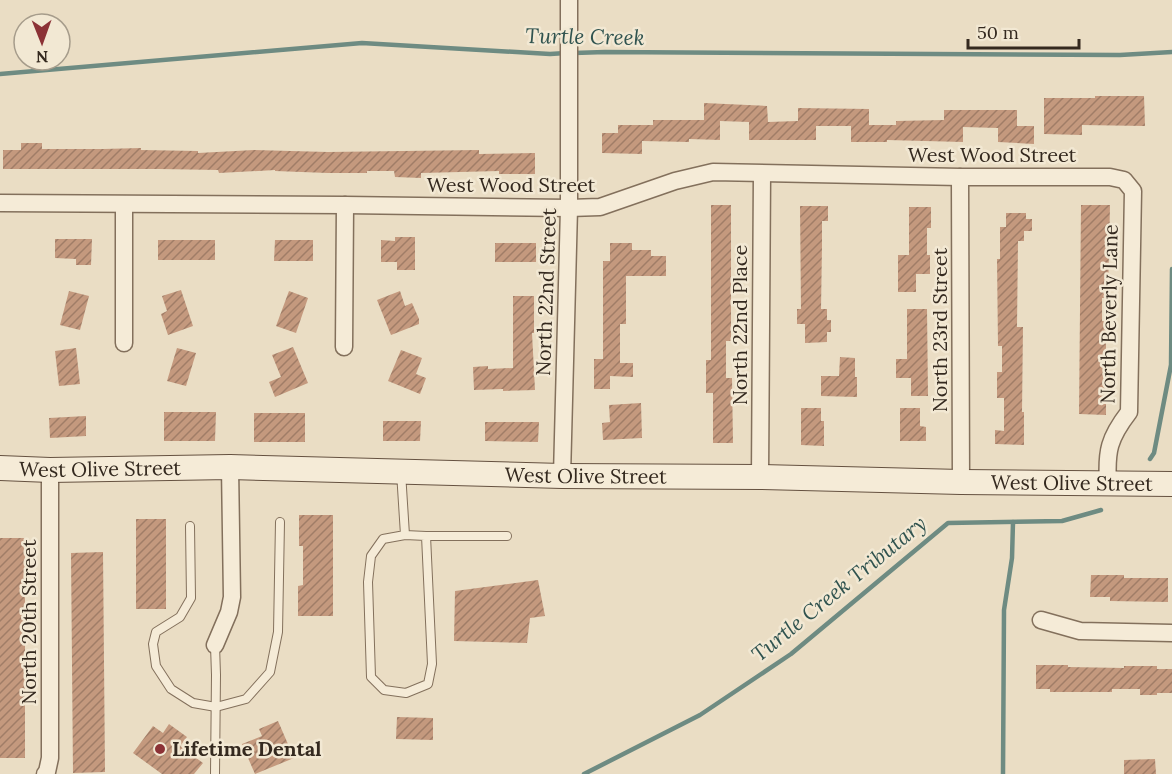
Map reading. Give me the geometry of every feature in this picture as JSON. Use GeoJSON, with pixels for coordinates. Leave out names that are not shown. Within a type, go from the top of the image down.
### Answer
{"type":"FeatureCollection","features":[{"type":"Feature","properties":{"kind":"main road","name":"West Olive Street"},"geometry":{"type":"LineString","coordinates":[[0,468],[50,470],[230,467],[562,476],[1172,484]]}},
{"type":"Feature","properties":{"kind":"street","name":"North 22nd Street"},"geometry":{"type":"LineString","coordinates":[[562,476],[569,208],[569,0]]}},
{"type":"Feature","properties":{"kind":"street","name":"West Wood Street"},"geometry":{"type":"LineString","coordinates":[[0,203],[569,208],[600,207],[675,181],[713,172],[960,177],[1110,177],[1124,180]]}},
{"type":"Feature","properties":{"kind":"street","name":"North 22nd Place"},"geometry":{"type":"LineString","coordinates":[[760,477],[762,174]]}},
{"type":"Feature","properties":{"kind":"street","name":"North 23rd Street"},"geometry":{"type":"LineString","coordinates":[[960,177],[961,482]]}},
{"type":"Feature","properties":{"kind":"street","name":"North Beverly Lane"},"geometry":{"type":"LineString","coordinates":[[1108,483],[1109,447],[1117,428],[1130,412],[1133,191],[1124,180]]}},
{"type":"Feature","properties":{"kind":"street"},"geometry":{"type":"LineString","coordinates":[[124,205],[124,343]]}},
{"type":"Feature","properties":{"kind":"street"},"geometry":{"type":"LineString","coordinates":[[344,347],[345,205]]}},
{"type":"Feature","properties":{"kind":"street"},"geometry":{"type":"LineString","coordinates":[[215,645],[229,612],[232,597],[230,467]]}},
{"type":"Feature","properties":{"kind":"street","name":"North 20th Street"},"geometry":{"type":"LineString","coordinates":[[45,774],[50,758],[50,470]]}},
{"type":"Feature","properties":{"kind":"street"},"geometry":{"type":"LineString","coordinates":[[1041,620],[1080,631],[1172,633]]}},
{"type":"Feature","properties":{"kind":"lane"},"geometry":{"type":"LineString","coordinates":[[401,472],[405,535]]}},
{"type":"Feature","properties":{"kind":"lane"},"geometry":{"type":"LineString","coordinates":[[190,526],[191,598],[180,617],[156,632],[153,644],[156,666],[171,689],[193,703],[216,707],[246,699],[270,672],[278,632],[280,522]]}},
{"type":"Feature","properties":{"kind":"lane"},"geometry":{"type":"LineString","coordinates":[[426,536],[432,664],[428,684],[406,693],[384,690],[371,676],[368,582],[371,556],[383,539],[405,535],[507,536]]}},
{"type":"Feature","properties":{"kind":"lane"},"geometry":{"type":"LineString","coordinates":[[214,774],[215,645]]}},
{"type":"Feature","properties":{"kind":"building"},"geometry":{"type":"Polygon","coordinates":[[[1095,96],[1144,96],[1145,126],[1082,125],[1082,135],[1044,134],[1044,98],[1095,98],[1095,96]]]}},
{"type":"Feature","properties":{"kind":"building"},"geometry":{"type":"Polygon","coordinates":[[[704,103],[767,106],[768,122],[798,121],[798,108],[869,109],[869,125],[896,125],[896,121],[944,120],[944,110],[1017,110],[1017,126],[1034,126],[1034,144],[998,142],[998,128],[963,127],[963,142],[887,140],[887,142],[851,142],[851,126],[816,126],[816,140],[749,140],[749,122],[720,121],[720,140],[642,141],[642,154],[602,153],[602,133],[618,133],[618,125],[653,125],[653,120],[704,120],[704,103]]]}},
{"type":"Feature","properties":{"kind":"building"},"geometry":{"type":"Polygon","coordinates":[[[21,143],[42,143],[42,149],[141,148],[141,150],[198,151],[198,153],[254,150],[328,152],[479,150],[479,154],[535,153],[535,174],[499,174],[499,171],[421,173],[421,178],[395,177],[394,171],[328,173],[275,170],[219,173],[218,170],[3,169],[3,150],[21,150],[21,143]]]}},
{"type":"Feature","properties":{"kind":"building"},"geometry":{"type":"Polygon","coordinates":[[[711,205],[731,205],[731,341],[726,341],[726,378],[732,378],[733,443],[713,443],[713,393],[706,393],[706,360],[711,360],[711,205]]]}},
{"type":"Feature","properties":{"kind":"building"},"geometry":{"type":"Polygon","coordinates":[[[1081,205],[1110,205],[1108,298],[1102,298],[1102,321],[1106,321],[1106,415],[1079,414],[1081,205]]]}},
{"type":"Feature","properties":{"kind":"building"},"geometry":{"type":"Polygon","coordinates":[[[800,206],[828,206],[828,221],[822,221],[821,309],[827,309],[827,320],[831,320],[831,332],[827,332],[827,342],[805,343],[805,324],[797,324],[797,309],[801,309],[800,206]]]}},
{"type":"Feature","properties":{"kind":"building"},"geometry":{"type":"Polygon","coordinates":[[[909,207],[931,207],[931,228],[927,228],[930,274],[916,274],[916,292],[898,292],[898,255],[909,255],[909,207]]]}},
{"type":"Feature","properties":{"kind":"building"},"geometry":{"type":"Polygon","coordinates":[[[1006,213],[1026,213],[1026,219],[1032,219],[1032,231],[1024,231],[1024,241],[1018,241],[1017,327],[1023,327],[1024,445],[995,444],[995,430],[1004,431],[1004,398],[997,398],[997,372],[1002,372],[1002,346],[998,346],[997,259],[1000,259],[1000,227],[1006,227],[1006,213]]]}},
{"type":"Feature","properties":{"kind":"building"},"geometry":{"type":"Polygon","coordinates":[[[395,237],[415,237],[415,270],[397,270],[397,262],[381,262],[381,240],[395,241],[395,237]]]}},
{"type":"Feature","properties":{"kind":"building"},"geometry":{"type":"Polygon","coordinates":[[[55,239],[92,239],[91,265],[76,265],[76,259],[55,258],[55,239]]]}},
{"type":"Feature","properties":{"kind":"building"},"geometry":{"type":"Polygon","coordinates":[[[158,240],[215,240],[215,260],[158,260],[158,240]]]}},
{"type":"Feature","properties":{"kind":"building"},"geometry":{"type":"Polygon","coordinates":[[[275,240],[313,240],[313,261],[274,261],[275,240]]]}},
{"type":"Feature","properties":{"kind":"building"},"geometry":{"type":"Polygon","coordinates":[[[495,243],[536,243],[536,262],[495,262],[495,243]]]}},
{"type":"Feature","properties":{"kind":"building"},"geometry":{"type":"Polygon","coordinates":[[[610,243],[632,243],[632,250],[651,250],[651,256],[666,256],[666,276],[626,276],[626,324],[620,324],[620,363],[633,363],[633,377],[610,376],[610,389],[594,389],[594,359],[603,359],[603,261],[610,261],[610,243]]]}},
{"type":"Feature","properties":{"kind":"building"},"geometry":{"type":"Polygon","coordinates":[[[181,290],[193,326],[168,335],[161,314],[167,311],[162,296],[181,290]]]}},
{"type":"Feature","properties":{"kind":"building"},"geometry":{"type":"Polygon","coordinates":[[[69,291],[89,296],[80,330],[60,325],[69,291]]]}},
{"type":"Feature","properties":{"kind":"building"},"geometry":{"type":"Polygon","coordinates":[[[289,291],[308,298],[296,333],[276,326],[289,291]]]}},
{"type":"Feature","properties":{"kind":"building"},"geometry":{"type":"Polygon","coordinates":[[[400,291],[405,306],[412,303],[419,324],[391,335],[377,300],[400,291]]]}},
{"type":"Feature","properties":{"kind":"building"},"geometry":{"type":"Polygon","coordinates":[[[513,296],[534,296],[534,333],[532,333],[535,390],[474,390],[473,367],[513,368],[513,296]]]}},
{"type":"Feature","properties":{"kind":"building"},"geometry":{"type":"Polygon","coordinates":[[[907,309],[927,309],[928,396],[911,396],[911,378],[896,378],[896,359],[907,359],[907,309]]]}},
{"type":"Feature","properties":{"kind":"building"},"geometry":{"type":"Polygon","coordinates":[[[293,347],[308,383],[275,397],[269,382],[281,377],[272,355],[293,347]]]}},
{"type":"Feature","properties":{"kind":"building"},"geometry":{"type":"Polygon","coordinates":[[[76,348],[80,384],[59,386],[55,351],[76,348]]]}},
{"type":"Feature","properties":{"kind":"building"},"geometry":{"type":"Polygon","coordinates":[[[177,348],[196,353],[186,386],[167,381],[177,348]]]}},
{"type":"Feature","properties":{"kind":"building"},"geometry":{"type":"Polygon","coordinates":[[[401,350],[422,358],[416,374],[426,378],[420,394],[388,381],[401,350]]]}},
{"type":"Feature","properties":{"kind":"building"},"geometry":{"type":"Polygon","coordinates":[[[840,357],[855,358],[857,397],[821,396],[821,376],[839,376],[840,357]]]}},
{"type":"Feature","properties":{"kind":"building"},"geometry":{"type":"Polygon","coordinates":[[[641,403],[642,438],[603,440],[602,423],[610,422],[609,405],[641,403]]]}},
{"type":"Feature","properties":{"kind":"building"},"geometry":{"type":"Polygon","coordinates":[[[801,408],[821,408],[821,421],[824,421],[824,446],[801,445],[801,408]]]}},
{"type":"Feature","properties":{"kind":"building"},"geometry":{"type":"Polygon","coordinates":[[[900,408],[920,408],[920,426],[926,427],[926,441],[900,441],[900,408]]]}},
{"type":"Feature","properties":{"kind":"building"},"geometry":{"type":"Polygon","coordinates":[[[164,412],[216,412],[215,441],[164,441],[164,412]]]}},
{"type":"Feature","properties":{"kind":"building"},"geometry":{"type":"Polygon","coordinates":[[[254,413],[305,413],[305,442],[254,442],[254,413]]]}},
{"type":"Feature","properties":{"kind":"building"},"geometry":{"type":"Polygon","coordinates":[[[86,416],[86,436],[50,438],[49,418],[86,416]]]}},
{"type":"Feature","properties":{"kind":"building"},"geometry":{"type":"Polygon","coordinates":[[[383,421],[421,421],[420,441],[383,441],[383,421]]]}},
{"type":"Feature","properties":{"kind":"building"},"geometry":{"type":"Polygon","coordinates":[[[485,422],[539,422],[538,442],[485,441],[485,422]]]}},
{"type":"Feature","properties":{"kind":"building"},"geometry":{"type":"Polygon","coordinates":[[[299,515],[333,515],[333,616],[298,616],[298,586],[303,585],[303,546],[299,546],[299,515]]]}},
{"type":"Feature","properties":{"kind":"building"},"geometry":{"type":"Polygon","coordinates":[[[136,519],[166,519],[166,609],[136,609],[136,519]]]}},
{"type":"Feature","properties":{"kind":"building"},"geometry":{"type":"Polygon","coordinates":[[[0,538],[25,538],[25,758],[0,758],[0,538]]]}},
{"type":"Feature","properties":{"kind":"building"},"geometry":{"type":"Polygon","coordinates":[[[103,552],[105,772],[73,773],[71,553],[103,552]]]}},
{"type":"Feature","properties":{"kind":"building"},"geometry":{"type":"Polygon","coordinates":[[[1091,575],[1168,578],[1168,602],[1110,601],[1110,597],[1090,597],[1091,575]]]}},
{"type":"Feature","properties":{"kind":"building"},"geometry":{"type":"Polygon","coordinates":[[[538,580],[545,616],[530,618],[527,643],[454,641],[455,591],[538,580]]]}},
{"type":"Feature","properties":{"kind":"building"},"geometry":{"type":"Polygon","coordinates":[[[1036,665],[1124,668],[1124,666],[1157,666],[1157,669],[1172,669],[1172,693],[1140,695],[1140,689],[1112,689],[1112,692],[1050,692],[1050,689],[1036,689],[1036,665]]]}},
{"type":"Feature","properties":{"kind":"building"},"geometry":{"type":"Polygon","coordinates":[[[397,717],[433,718],[433,740],[396,739],[397,717]]]}},
{"type":"Feature","properties":{"kind":"building"},"geometry":{"type":"Polygon","coordinates":[[[278,721],[294,758],[255,774],[242,744],[262,736],[259,729],[278,721]]]}},
{"type":"Feature","properties":{"kind":"building","name":"Lifetime Dental"},"geometry":{"type":"Polygon","coordinates":[[[169,724],[187,737],[180,746],[203,763],[194,774],[162,774],[133,753],[153,726],[163,733],[169,724]]]}},
{"type":"Feature","properties":{"kind":"building"},"geometry":{"type":"Polygon","coordinates":[[[1155,759],[1156,774],[1124,774],[1124,760],[1155,759]]]}},
{"type":"Feature","properties":{"kind":"waterway","name":"Turtle Creek"},"geometry":{"type":"LineString","coordinates":[[0,74],[362,43],[566,53]]}},
{"type":"Feature","properties":{"kind":"waterway","name":"Turtle Creek"},"geometry":{"type":"LineString","coordinates":[[574,53],[1120,55],[1172,52]]}},
{"type":"Feature","properties":{"kind":"waterway","name":"Turtle Creek Tributary"},"geometry":{"type":"LineString","coordinates":[[1150,459],[1154,453],[1171,365],[1172,269]]}},
{"type":"Feature","properties":{"kind":"waterway","name":"Turtle Creek Tributary"},"geometry":{"type":"LineString","coordinates":[[584,774],[700,715],[791,654],[948,523],[1062,521],[1101,510]]}},
{"type":"Feature","properties":{"kind":"waterway"},"geometry":{"type":"LineString","coordinates":[[1003,774],[1004,610],[1012,558],[1013,522]]}},
{"type":"Feature","properties":{"kind":"place","name":"Lifetime Dental"},"geometry":{"type":"Point","coordinates":[160,749]}}]}
